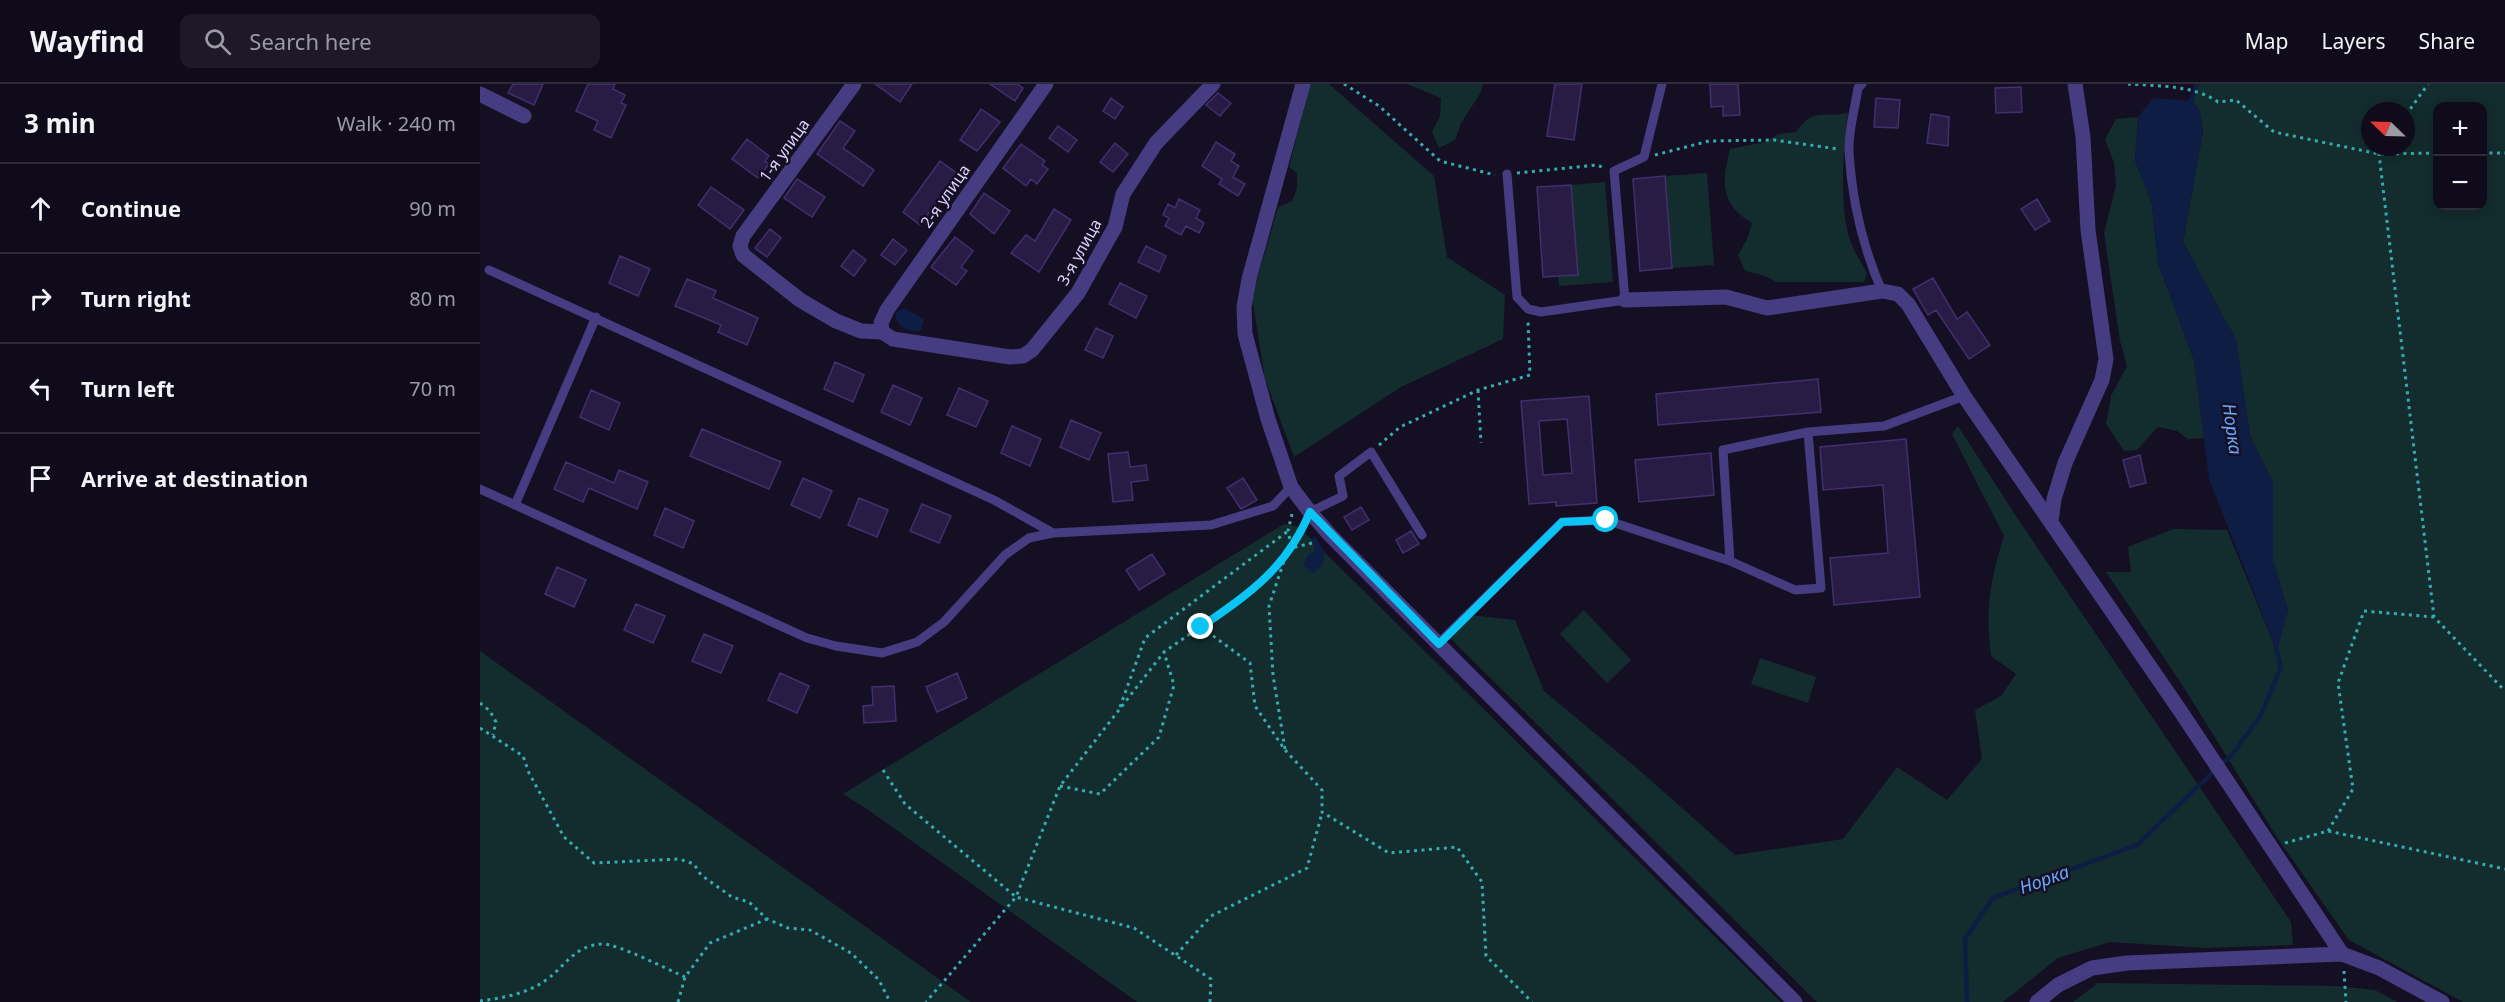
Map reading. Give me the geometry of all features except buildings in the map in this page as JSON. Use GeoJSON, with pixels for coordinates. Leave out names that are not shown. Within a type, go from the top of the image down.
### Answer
{"type":"FeatureCollection","features":[{"type":"Feature","properties":{"kind":"street","name":"1-я улица"},"geometry":{"type":"LineString","coordinates":[[854,84],[743,236],[740,246],[743,255],[800,300],[836,321],[861,331],[882,332]]}},
{"type":"Feature","properties":{"kind":"street","name":"2-я улица"},"geometry":{"type":"LineString","coordinates":[[882,332],[881,323],[887,310],[1046,84]]}},
{"type":"Feature","properties":{"kind":"street","name":"3-я улица"},"geometry":{"type":"LineString","coordinates":[[882,332],[893,339],[1010,357],[1023,356],[1032,350],[1078,293],[1115,227],[1123,194],[1155,143],[1213,84]]}},
{"type":"Feature","properties":{"kind":"street"},"geometry":{"type":"LineString","coordinates":[[1303,84],[1249,279],[1244,307],[1245,334],[1268,419],[1294,491],[1310,512],[1439,644],[1795,1002]]}},
{"type":"Feature","properties":{"kind":"street"},"geometry":{"type":"LineString","coordinates":[[2051,522],[2054,499],[2065,463],[2102,380],[2106,359],[2088,231],[2084,137],[2075,84]]}},
{"type":"Feature","properties":{"kind":"street"},"geometry":{"type":"LineString","coordinates":[[480,94],[524,116]]}},
{"type":"Feature","properties":{"kind":"street"},"geometry":{"type":"LineString","coordinates":[[1625,300],[1726,297],[1767,308],[1882,291],[1898,294],[1908,304],[1965,396],[2343,954]]}},
{"type":"Feature","properties":{"kind":"street"},"geometry":{"type":"LineString","coordinates":[[2037,1002],[2058,985],[2092,968],[2127,963],[2343,954],[2379,968],[2442,1002]]}},
{"type":"Feature","properties":{"kind":"lane"},"geometry":{"type":"LineString","coordinates":[[1507,174],[1517,297],[1528,309],[1541,312],[1625,300],[1614,171],[1644,157],[1662,84]]}},
{"type":"Feature","properties":{"kind":"lane"},"geometry":{"type":"LineString","coordinates":[[1857,85],[1849,150],[1859,221],[1873,270],[1882,291]]}},
{"type":"Feature","properties":{"kind":"lane"},"geometry":{"type":"LineString","coordinates":[[489,270],[994,500],[1053,533]]}},
{"type":"Feature","properties":{"kind":"lane"},"geometry":{"type":"LineString","coordinates":[[516,505],[596,317]]}},
{"type":"Feature","properties":{"kind":"lane"},"geometry":{"type":"LineString","coordinates":[[1730,561],[1723,450],[1808,432],[1884,426],[1965,396]]}},
{"type":"Feature","properties":{"kind":"lane"},"geometry":{"type":"LineString","coordinates":[[1439,644],[1562,522],[1606,520],[1730,561],[1796,590],[1821,588],[1808,432]]}},
{"type":"Feature","properties":{"kind":"lane"},"geometry":{"type":"LineString","coordinates":[[1310,512],[1343,496],[1339,476],[1371,452],[1422,535]]}},
{"type":"Feature","properties":{"kind":"lane"},"geometry":{"type":"LineString","coordinates":[[480,489],[807,638],[836,646],[882,653],[917,642],[944,622],[1005,555],[1029,538],[1053,533],[1211,525],[1273,506],[1294,491]]}},
{"type":"Feature","properties":{"kind":"path"},"geometry":{"type":"LineString","coordinates":[[1344,84],[1379,106],[1440,161],[1491,175],[1597,165],[1614,171]]}},
{"type":"Feature","properties":{"kind":"path"},"geometry":{"type":"LineString","coordinates":[[2128,84],[2169,87],[2208,95],[2218,102],[2236,100],[2274,132],[2361,150]]}},
{"type":"Feature","properties":{"kind":"path"},"geometry":{"type":"LineString","coordinates":[[2415,102],[2428,84]]}},
{"type":"Feature","properties":{"kind":"path"},"geometry":{"type":"LineString","coordinates":[[1644,157],[1709,141],[1774,140],[1849,150]]}},
{"type":"Feature","properties":{"kind":"path"},"geometry":{"type":"LineString","coordinates":[[2415,153],[2433,153]]}},
{"type":"Feature","properties":{"kind":"path"},"geometry":{"type":"LineString","coordinates":[[2487,153],[2505,153]]}},
{"type":"Feature","properties":{"kind":"path"},"geometry":{"type":"LineString","coordinates":[[2379,156],[2434,617],[2505,691]]}},
{"type":"Feature","properties":{"kind":"path"},"geometry":{"type":"LineString","coordinates":[[1371,452],[1400,427],[1478,390],[1530,375],[1528,309]]}},
{"type":"Feature","properties":{"kind":"path"},"geometry":{"type":"LineString","coordinates":[[1478,390],[1481,443]]}},
{"type":"Feature","properties":{"kind":"path"},"geometry":{"type":"LineString","coordinates":[[1292,548],[1288,531],[1294,491]]}},
{"type":"Feature","properties":{"kind":"path"},"geometry":{"type":"LineString","coordinates":[[926,1002],[1016,897],[1060,786],[1164,651],[1251,592],[1292,548],[1310,512]]}},
{"type":"Feature","properties":{"kind":"path"},"geometry":{"type":"LineString","coordinates":[[1118,711],[1145,638],[1288,531]]}},
{"type":"Feature","properties":{"kind":"path"},"geometry":{"type":"LineString","coordinates":[[1292,548],[1312,544]]}},
{"type":"Feature","properties":{"kind":"path"},"geometry":{"type":"LineString","coordinates":[[1285,750],[1273,675],[1269,606],[1286,556]]}},
{"type":"Feature","properties":{"kind":"path"},"geometry":{"type":"LineString","coordinates":[[2328,831],[2353,789],[2338,683],[2364,611],[2434,617]]}},
{"type":"Feature","properties":{"kind":"path"},"geometry":{"type":"LineString","coordinates":[[1176,955],[1211,916],[1307,868],[1322,812],[1322,790],[1285,750],[1255,706],[1250,663],[1201,627]]}},
{"type":"Feature","properties":{"kind":"path"},"geometry":{"type":"LineString","coordinates":[[1060,786],[1100,794],[1159,737],[1174,685],[1164,651]]}},
{"type":"Feature","properties":{"kind":"path"},"geometry":{"type":"LineString","coordinates":[[480,703],[490,711],[496,722],[493,735]]}},
{"type":"Feature","properties":{"kind":"path"},"geometry":{"type":"LineString","coordinates":[[480,728],[523,756],[529,773],[564,837],[594,863],[679,859],[694,864],[700,875],[732,897],[749,902],[767,919],[788,928],[810,930],[851,953],[879,980],[890,1002]]}},
{"type":"Feature","properties":{"kind":"path"},"geometry":{"type":"LineString","coordinates":[[883,770],[905,804],[1016,897],[1134,928],[1210,979],[1210,1002]]}},
{"type":"Feature","properties":{"kind":"path"},"geometry":{"type":"LineString","coordinates":[[1322,812],[1389,854],[1457,847],[1482,882],[1486,956],[1532,1002]]}},
{"type":"Feature","properties":{"kind":"path"},"geometry":{"type":"LineString","coordinates":[[2272,847],[2328,831],[2505,869]]}},
{"type":"Feature","properties":{"kind":"path"},"geometry":{"type":"LineString","coordinates":[[678,1002],[685,977],[710,943],[767,919]]}},
{"type":"Feature","properties":{"kind":"path"},"geometry":{"type":"LineString","coordinates":[[480,1001],[508,997],[545,980],[575,951],[604,944],[646,959],[685,977]]}},
{"type":"Feature","properties":{"kind":"path"},"geometry":{"type":"LineString","coordinates":[[2343,954],[2346,1002]]}},
{"type":"Feature","properties":{"kind":"green space"},"geometry":{"type":"Polygon","coordinates":[[[1310,84],[1329,84],[1434,176],[1447,257],[1505,295],[1503,339],[1401,387],[1294,457],[1265,379],[1252,297],[1278,207],[1292,201],[1297,189],[1297,173],[1289,167],[1310,84]]]}},
{"type":"Feature","properties":{"kind":"green space"},"geometry":{"type":"Polygon","coordinates":[[[1407,84],[1483,84],[1480,94],[1461,123],[1455,140],[1439,148],[1432,132],[1440,116],[1441,98],[1407,84]]]}},
{"type":"Feature","properties":{"kind":"green space"},"geometry":{"type":"Polygon","coordinates":[[[2200,84],[2505,84],[2505,1002],[2463,1002],[2349,940],[2278,839],[2181,683],[2106,572],[2131,572],[2128,547],[2173,529],[2227,530],[2276,649],[2288,610],[2273,561],[2273,483],[2250,436],[2236,340],[2183,242],[2203,131],[2199,109],[2191,101],[2200,84]]]}},
{"type":"Feature","properties":{"kind":"green space"},"geometry":{"type":"Polygon","coordinates":[[[1848,113],[1844,159],[1844,211],[1850,240],[1867,274],[1864,282],[1777,282],[1745,271],[1738,255],[1747,239],[1752,223],[1734,208],[1726,192],[1725,172],[1730,149],[1765,142],[1779,134],[1796,132],[1813,116],[1848,113]]]}},
{"type":"Feature","properties":{"kind":"green space"},"geometry":{"type":"Polygon","coordinates":[[[2138,117],[2135,160],[2152,204],[2158,263],[2194,360],[2204,438],[2188,439],[2177,431],[2158,427],[2137,450],[2124,451],[2106,424],[2111,396],[2127,366],[2120,341],[2104,233],[2116,186],[2114,163],[2105,139],[2116,119],[2138,117]]]}},
{"type":"Feature","properties":{"kind":"green space"},"geometry":{"type":"Polygon","coordinates":[[[1707,173],[1714,265],[1672,268],[1665,176],[1707,173]]]}},
{"type":"Feature","properties":{"kind":"green space"},"geometry":{"type":"Polygon","coordinates":[[[1605,182],[1613,282],[1559,286],[1558,276],[1578,274],[1571,185],[1605,182]]]}},
{"type":"Feature","properties":{"kind":"green space"},"geometry":{"type":"Polygon","coordinates":[[[1958,426],[2018,519],[2291,922],[2293,945],[2205,948],[2110,942],[2058,958],[2003,1002],[1817,1002],[1447,635],[1461,614],[1515,620],[1544,691],[1638,769],[1735,855],[1843,839],[1897,767],[1947,800],[1982,759],[1975,710],[2001,696],[2016,674],[1991,656],[1990,595],[2004,536],[1952,434],[1958,426]]]}},
{"type":"Feature","properties":{"kind":"green space"},"geometry":{"type":"Polygon","coordinates":[[[1284,524],[1299,527],[1781,1002],[1137,1002],[843,794],[1284,524]]]}},
{"type":"Feature","properties":{"kind":"green space"},"geometry":{"type":"Polygon","coordinates":[[[1584,610],[1631,660],[1607,683],[1560,634],[1584,610]]]}},
{"type":"Feature","properties":{"kind":"green space"},"geometry":{"type":"Polygon","coordinates":[[[480,651],[971,1002],[480,1002],[480,651]]]}},
{"type":"Feature","properties":{"kind":"green space"},"geometry":{"type":"Polygon","coordinates":[[[1760,658],[1816,677],[1808,703],[1751,684],[1760,658]]]}},
{"type":"Feature","properties":{"kind":"green space"},"geometry":{"type":"Polygon","coordinates":[[[2098,983],[2337,986],[2375,990],[2397,1002],[2073,1002],[2098,983]]]}},
{"type":"Feature","properties":{"kind":"water"},"geometry":{"type":"Polygon","coordinates":[[[2153,98],[2191,101],[2199,109],[2203,131],[2183,242],[2236,340],[2250,436],[2273,483],[2273,560],[2288,610],[2277,651],[2209,479],[2194,360],[2158,263],[2152,204],[2135,160],[2138,117],[2153,98]]]}},
{"type":"Feature","properties":{"kind":"water"},"geometry":{"type":"Polygon","coordinates":[[[904,308],[924,319],[921,330],[912,331],[899,324],[896,312],[904,308]]]}},
{"type":"Feature","properties":{"kind":"water"},"geometry":{"type":"Polygon","coordinates":[[[1315,536],[1325,552],[1322,566],[1313,573],[1303,565],[1308,555],[1315,551],[1312,539],[1315,536]]]}},
{"type":"Feature","properties":{"kind":"waterway","name":"Норка"},"geometry":{"type":"LineString","coordinates":[[2190,105],[2197,84]]}},
{"type":"Feature","properties":{"kind":"waterway","name":"Норка"},"geometry":{"type":"LineString","coordinates":[[2220,766],[2231,756],[2261,715],[2281,667],[2276,647]]}},
{"type":"Feature","properties":{"kind":"waterway","name":"Норка"},"geometry":{"type":"LineString","coordinates":[[1967,1002],[1965,939],[1993,898],[2137,845],[2212,773]]}},
{"type":"Feature","properties":{"kind":"route"},"geometry":{"type":"LineString","coordinates":[[1201,627],[1251,592],[1286,556],[1300,535],[1310,512],[1439,644],[1562,522],[1606,520]]}}]}
